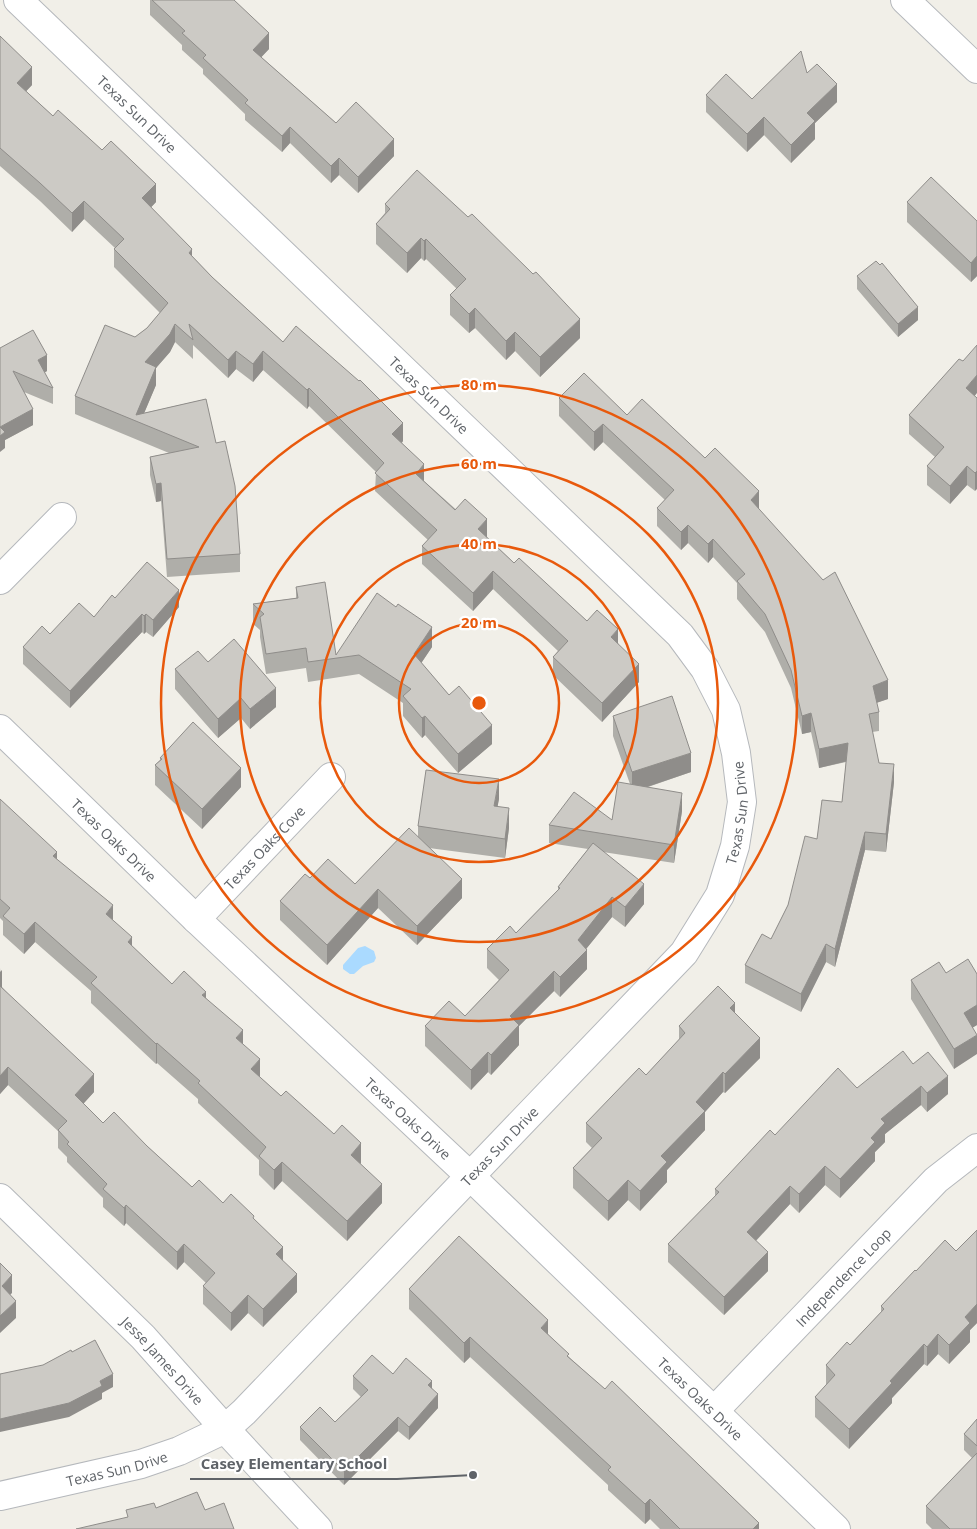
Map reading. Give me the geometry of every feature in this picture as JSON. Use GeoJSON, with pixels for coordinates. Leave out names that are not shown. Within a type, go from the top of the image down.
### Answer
{"type":"FeatureCollection","features":[{"type":"Feature","properties":{"kind":"street","name":"Texas Sun Drive"},"geometry":{"type":"LineString","coordinates":[[0,1496],[141,1464],[179,1451],[225,1429],[255,1401],[684,953],[720,895],[735,846],[742,802],[736,753],[726,710],[705,669],[680,635],[18,0]]}},
{"type":"Feature","properties":{"kind":"street"},"geometry":{"type":"LineString","coordinates":[[905,0],[977,70]]}},
{"type":"Feature","properties":{"kind":"street"},"geometry":{"type":"LineString","coordinates":[[0,580],[62,517]]}},
{"type":"Feature","properties":{"kind":"street","name":"Texas Oaks Drive"},"geometry":{"type":"LineString","coordinates":[[0,729],[196,918],[470,1176],[836,1529]]}},
{"type":"Feature","properties":{"kind":"street","name":"Texas Oaks Cove"},"geometry":{"type":"LineString","coordinates":[[196,918],[331,777]]}},
{"type":"Feature","properties":{"kind":"street","name":"Independence Loop"},"geometry":{"type":"LineString","coordinates":[[714,1411],[936,1180],[977,1148]]}},
{"type":"Feature","properties":{"kind":"street","name":"Jesse James Drive"},"geometry":{"type":"LineString","coordinates":[[0,1198],[143,1337],[318,1529]]}},
{"type":"Feature","properties":{"kind":"water"},"geometry":{"type":"Polygon","coordinates":[[[365,946],[374,951],[376,958],[374,962],[363,966],[354,974],[350,974],[343,969],[343,965],[358,948],[365,946]]]}},
{"type":"Feature","properties":{"kind":"building"},"geometry":{"type":"Polygon","coordinates":[[[152,0],[234,0],[269,33],[253,50],[336,123],[356,102],[394,139],[358,177],[339,158],[331,166],[290,127],[282,136],[245,103],[248,100],[203,58],[206,55],[182,33],[185,31],[152,0]]]}},
{"type":"Feature","properties":{"kind":"building"},"geometry":{"type":"Polygon","coordinates":[[[0,36],[32,67],[17,83],[53,116],[58,110],[102,150],[111,141],[156,184],[142,198],[192,249],[189,253],[212,277],[283,342],[296,326],[360,380],[403,423],[392,434],[424,464],[416,474],[455,510],[465,499],[487,519],[478,529],[514,563],[519,558],[587,621],[597,610],[618,629],[611,637],[639,664],[602,703],[553,657],[568,641],[493,571],[473,593],[422,546],[437,530],[375,473],[384,463],[309,388],[307,390],[263,351],[253,364],[236,351],[228,360],[189,324],[193,340],[175,324],[170,334],[145,362],[156,367],[136,415],[206,399],[216,443],[225,441],[235,486],[240,554],[167,559],[161,483],[156,484],[150,457],[199,447],[75,396],[105,325],[135,337],[147,328],[168,303],[114,249],[124,239],[84,201],[72,213],[0,148],[0,36]]]}},
{"type":"Feature","properties":{"kind":"building"},"geometry":{"type":"Polygon","coordinates":[[[801,51],[807,73],[817,64],[837,84],[807,113],[815,121],[791,145],[764,117],[747,134],[706,95],[726,74],[752,99],[801,51]]]}},
{"type":"Feature","properties":{"kind":"building"},"geometry":{"type":"Polygon","coordinates":[[[417,170],[468,217],[472,214],[533,274],[536,272],[580,319],[540,357],[515,332],[506,341],[475,308],[469,314],[450,295],[466,279],[426,239],[424,241],[421,238],[407,253],[376,224],[390,209],[385,204],[417,170]]]}},
{"type":"Feature","properties":{"kind":"building"},"geometry":{"type":"Polygon","coordinates":[[[931,177],[977,221],[977,256],[971,263],[907,202],[931,177]]]}},
{"type":"Feature","properties":{"kind":"building"},"geometry":{"type":"Polygon","coordinates":[[[876,261],[880,265],[882,263],[918,307],[898,324],[857,276],[876,261]]]}},
{"type":"Feature","properties":{"kind":"building"},"geometry":{"type":"Polygon","coordinates":[[[33,330],[47,355],[38,360],[53,388],[13,371],[33,409],[0,427],[0,348],[33,330]]]}},
{"type":"Feature","properties":{"kind":"building"},"geometry":{"type":"Polygon","coordinates":[[[977,345],[977,375],[966,388],[977,398],[977,471],[975,473],[967,466],[950,486],[927,466],[944,447],[909,415],[959,359],[963,361],[977,345]]]}},
{"type":"Feature","properties":{"kind":"building"},"geometry":{"type":"Polygon","coordinates":[[[584,373],[627,415],[642,399],[705,458],[715,448],[759,491],[751,500],[823,580],[835,572],[888,680],[873,686],[879,712],[869,714],[879,763],[894,764],[886,834],[865,832],[835,949],[826,944],[801,994],[745,965],[762,934],[771,939],[788,905],[805,836],[817,839],[822,800],[842,802],[848,743],[819,749],[811,713],[802,716],[791,670],[765,614],[737,581],[745,574],[713,539],[708,544],[688,525],[681,532],[657,508],[674,490],[603,424],[594,432],[559,398],[584,373]]]}},
{"type":"Feature","properties":{"kind":"building"},"geometry":{"type":"Polygon","coordinates":[[[0,427],[5,432],[0,436],[0,427]]]}},
{"type":"Feature","properties":{"kind":"building"},"geometry":{"type":"Polygon","coordinates":[[[147,562],[179,590],[153,620],[146,614],[144,616],[142,614],[70,691],[23,647],[42,626],[50,634],[79,603],[94,617],[112,595],[115,598],[147,562]]]}},
{"type":"Feature","properties":{"kind":"building"},"geometry":{"type":"Polygon","coordinates":[[[325,582],[336,655],[377,593],[396,607],[398,604],[432,627],[414,654],[449,695],[459,686],[492,725],[458,754],[425,716],[422,718],[403,696],[411,689],[359,655],[308,662],[306,648],[266,654],[260,617],[264,614],[253,604],[298,598],[296,587],[325,582]]]}},
{"type":"Feature","properties":{"kind":"building"},"geometry":{"type":"Polygon","coordinates":[[[234,639],[276,688],[250,709],[241,698],[218,719],[175,669],[198,651],[208,662],[234,639]]]}},
{"type":"Feature","properties":{"kind":"building"},"geometry":{"type":"Polygon","coordinates":[[[672,696],[691,753],[632,772],[613,716],[672,696]]]}},
{"type":"Feature","properties":{"kind":"building"},"geometry":{"type":"Polygon","coordinates":[[[193,722],[241,768],[202,809],[155,765],[193,722]]]}},
{"type":"Feature","properties":{"kind":"building"},"geometry":{"type":"Polygon","coordinates":[[[426,770],[499,779],[494,806],[509,808],[505,839],[418,826],[426,770]]]}},
{"type":"Feature","properties":{"kind":"building"},"geometry":{"type":"Polygon","coordinates":[[[618,782],[682,793],[674,845],[549,825],[574,792],[612,820],[618,782]]]}},
{"type":"Feature","properties":{"kind":"building"},"geometry":{"type":"Polygon","coordinates":[[[0,799],[57,852],[53,856],[113,905],[106,914],[132,937],[128,942],[172,984],[184,971],[206,992],[202,995],[243,1030],[236,1038],[260,1059],[251,1069],[281,1096],[286,1091],[334,1134],[342,1125],[361,1143],[351,1155],[382,1184],[347,1221],[282,1162],[274,1170],[259,1156],[266,1147],[198,1083],[200,1081],[156,1044],[91,983],[97,977],[35,922],[24,934],[3,916],[10,908],[0,899],[0,799]]]}},
{"type":"Feature","properties":{"kind":"building"},"geometry":{"type":"Polygon","coordinates":[[[409,828],[462,879],[417,926],[378,889],[327,945],[280,901],[305,874],[310,878],[328,859],[355,884],[409,828]]]}},
{"type":"Feature","properties":{"kind":"building"},"geometry":{"type":"Polygon","coordinates":[[[593,843],[644,884],[625,907],[612,897],[578,940],[587,950],[560,977],[554,971],[510,1016],[519,1025],[491,1055],[488,1052],[471,1070],[425,1026],[449,1001],[465,1016],[509,970],[487,949],[510,926],[516,933],[560,888],[558,887],[593,843]]]}},
{"type":"Feature","properties":{"kind":"building"},"geometry":{"type":"Polygon","coordinates":[[[968,959],[977,974],[977,1005],[964,1013],[977,1035],[954,1049],[911,980],[939,962],[946,973],[968,959]]]}},
{"type":"Feature","properties":{"kind":"building"},"geometry":{"type":"Polygon","coordinates":[[[0,986],[94,1074],[75,1095],[103,1123],[114,1112],[147,1146],[192,1187],[199,1180],[223,1203],[231,1194],[283,1247],[276,1254],[297,1274],[263,1309],[248,1295],[231,1313],[203,1286],[215,1273],[184,1244],[177,1252],[126,1205],[124,1208],[103,1189],[107,1184],[67,1144],[69,1142],[58,1130],[67,1121],[8,1067],[0,1076],[0,986]]]}},
{"type":"Feature","properties":{"kind":"building"},"geometry":{"type":"Polygon","coordinates":[[[718,986],[735,1003],[730,1008],[760,1038],[725,1074],[723,1072],[696,1102],[705,1111],[661,1156],[667,1162],[640,1191],[628,1180],[608,1201],[573,1168],[602,1138],[586,1123],[639,1068],[646,1075],[685,1033],[679,1026],[718,986]]]}},
{"type":"Feature","properties":{"kind":"building"},"geometry":{"type":"Polygon","coordinates":[[[903,1051],[913,1064],[928,1052],[948,1076],[927,1093],[921,1086],[881,1119],[885,1123],[871,1138],[875,1142],[840,1179],[825,1166],[799,1194],[790,1186],[747,1232],[768,1252],[724,1297],[668,1244],[719,1192],[715,1189],[770,1130],[775,1135],[838,1068],[857,1088],[903,1051]]]}},
{"type":"Feature","properties":{"kind":"building"},"geometry":{"type":"Polygon","coordinates":[[[977,1230],[977,1304],[965,1317],[970,1323],[949,1345],[938,1334],[927,1347],[924,1344],[890,1381],[892,1383],[849,1429],[815,1397],[835,1375],[826,1365],[847,1342],[850,1345],[884,1309],[881,1306],[945,1240],[956,1251],[977,1230]]]}},
{"type":"Feature","properties":{"kind":"building"},"geometry":{"type":"Polygon","coordinates":[[[459,1236],[548,1320],[541,1328],[569,1354],[567,1356],[605,1389],[612,1381],[759,1523],[753,1529],[680,1529],[650,1499],[645,1504],[608,1470],[611,1467],[470,1337],[464,1343],[409,1289],[459,1236]]]}},
{"type":"Feature","properties":{"kind":"building"},"geometry":{"type":"Polygon","coordinates":[[[0,1263],[12,1275],[2,1286],[16,1301],[0,1316],[0,1263]]]}},
{"type":"Feature","properties":{"kind":"building"},"geometry":{"type":"Polygon","coordinates":[[[95,1340],[113,1374],[100,1381],[102,1386],[69,1403],[0,1419],[0,1374],[43,1365],[95,1340]]]}},
{"type":"Feature","properties":{"kind":"building"},"geometry":{"type":"Polygon","coordinates":[[[372,1355],[393,1374],[406,1358],[432,1381],[428,1385],[438,1394],[409,1427],[398,1417],[344,1471],[300,1427],[320,1407],[335,1422],[368,1390],[353,1376],[372,1355]]]}},
{"type":"Feature","properties":{"kind":"building"},"geometry":{"type":"Polygon","coordinates":[[[977,1419],[977,1446],[964,1434],[977,1419]]]}},
{"type":"Feature","properties":{"kind":"building"},"geometry":{"type":"Polygon","coordinates":[[[977,1453],[977,1529],[950,1529],[926,1506],[977,1453]]]}},
{"type":"Feature","properties":{"kind":"building"},"geometry":{"type":"Polygon","coordinates":[[[197,1492],[205,1510],[224,1503],[234,1529],[76,1529],[128,1517],[126,1510],[154,1503],[156,1508],[197,1492]]]}},
{"type":"Feature","properties":{"kind":"place","name":"Casey Elementary School"},"geometry":{"type":"Point","coordinates":[473,1475]}}]}
